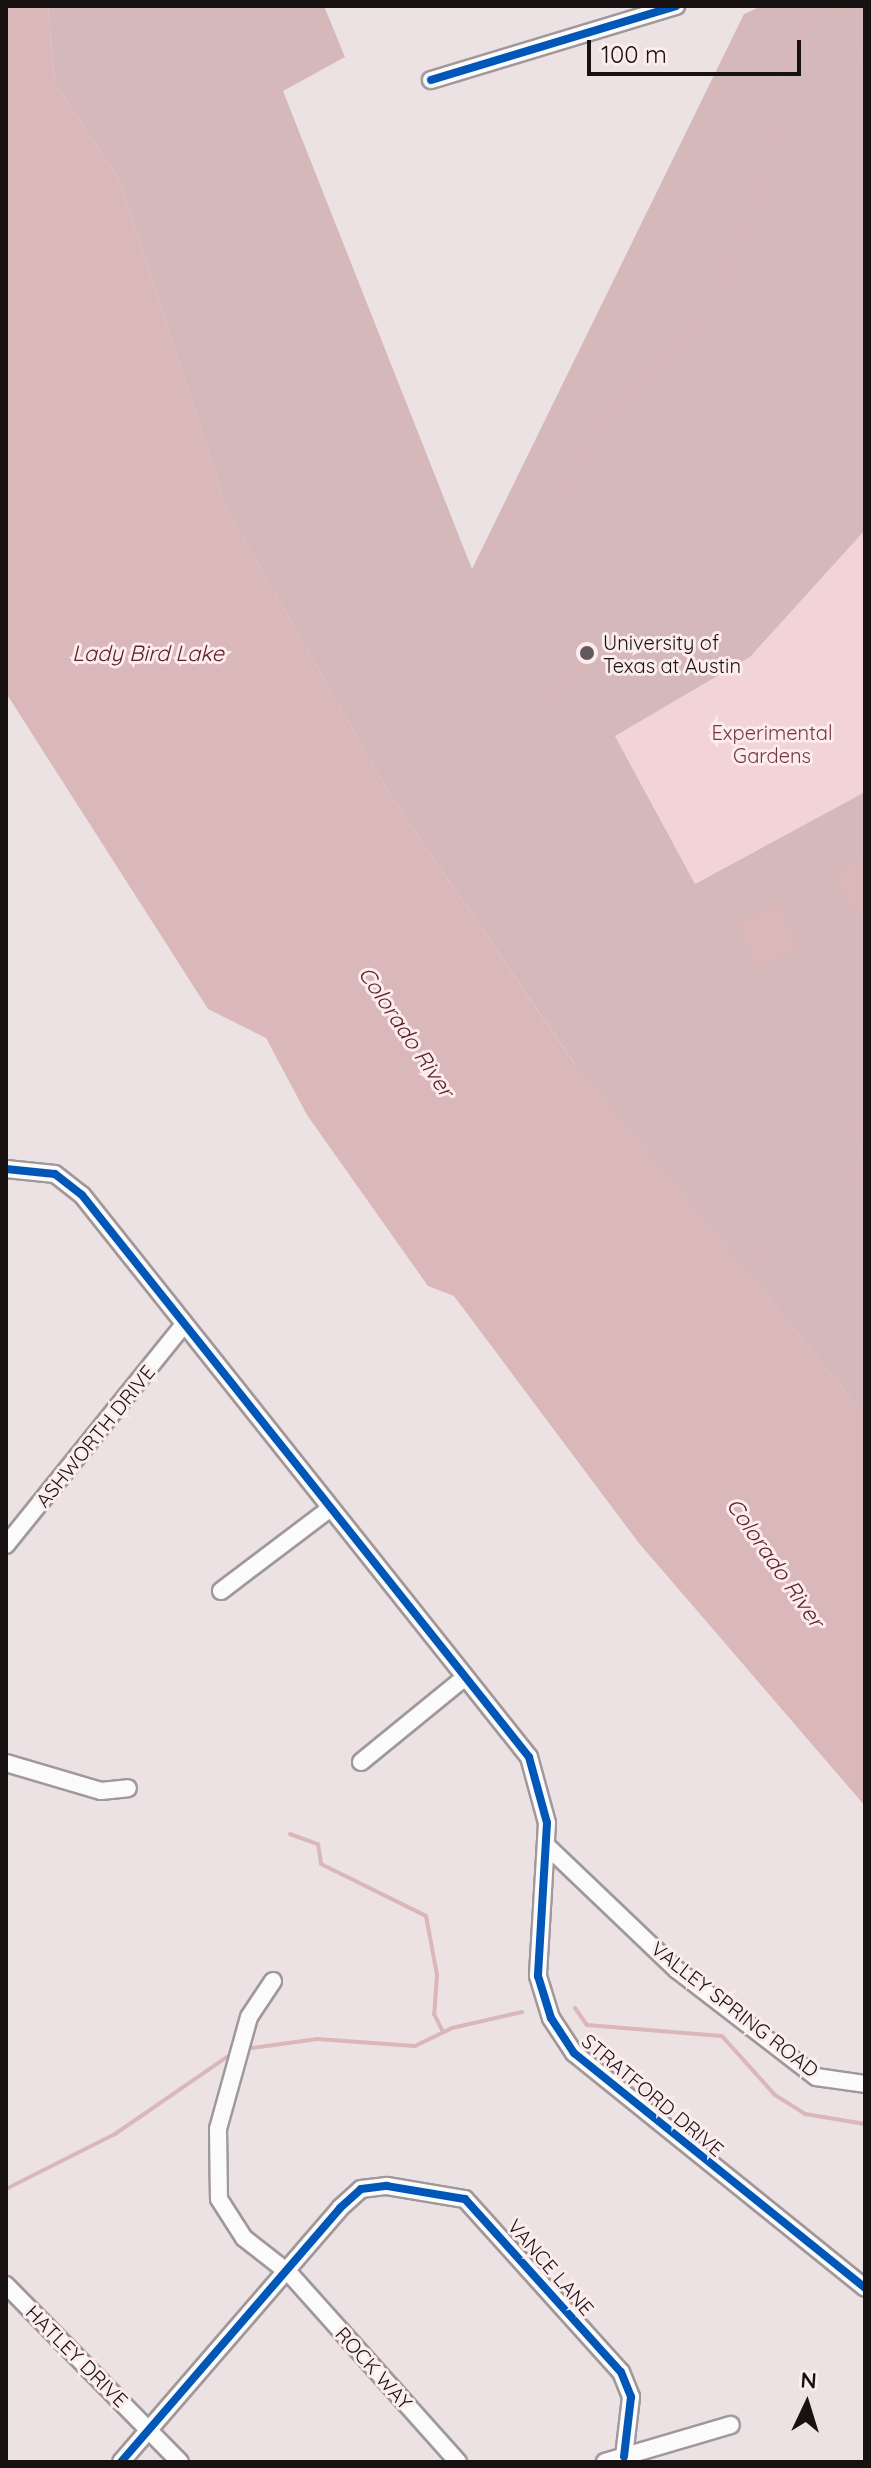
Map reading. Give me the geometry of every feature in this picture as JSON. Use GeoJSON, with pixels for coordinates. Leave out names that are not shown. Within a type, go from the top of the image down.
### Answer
{"type":"FeatureCollection","features":[{"type":"Feature","properties":{"kind":"street"},"geometry":{"type":"LineString","coordinates":[[431,80],[639,12],[676,6]]}},
{"type":"Feature","properties":{"kind":"street","name":"STRATFORD DRIVE"},"geometry":{"type":"LineString","coordinates":[[6,1169],[36,1169],[70,1184],[464,1678],[540,1779],[546,1845],[537,1958],[543,1998],[563,2038],[587,2066],[865,2288]]}},
{"type":"Feature","properties":{"kind":"street","name":"ASHWORTH DRIVE"},"geometry":{"type":"LineString","coordinates":[[6,1545],[183,1326]]}},
{"type":"Feature","properties":{"kind":"street"},"geometry":{"type":"LineString","coordinates":[[221,1591],[328,1510]]}},
{"type":"Feature","properties":{"kind":"street"},"geometry":{"type":"LineString","coordinates":[[361,1762],[464,1678]]}},
{"type":"Feature","properties":{"kind":"street"},"geometry":{"type":"LineString","coordinates":[[6,1763],[101,1791],[128,1788]]}},
{"type":"Feature","properties":{"kind":"street","name":"VALLEY SPRING ROAD"},"geometry":{"type":"LineString","coordinates":[[546,1845],[677,1970],[816,2077],[865,2084]]}},
{"type":"Feature","properties":{"kind":"street","name":"ROCK WAY"},"geometry":{"type":"LineString","coordinates":[[273,1981],[249,2017],[213,2166],[219,2199],[244,2238],[290,2274],[458,2462]]}},
{"type":"Feature","properties":{"kind":"street","name":"VANCE LANE"},"geometry":{"type":"LineString","coordinates":[[290,2274],[361,2189],[444,2192],[484,2214],[621,2372],[631,2397],[624,2457]]}},
{"type":"Feature","properties":{"kind":"street"},"geometry":{"type":"LineString","coordinates":[[121,2462],[290,2274]]}},
{"type":"Feature","properties":{"kind":"street","name":"HATLEY DRIVE"},"geometry":{"type":"LineString","coordinates":[[6,2285],[180,2462]]}},
{"type":"Feature","properties":{"kind":"street"},"geometry":{"type":"LineString","coordinates":[[605,2462],[731,2425]]}},
{"type":"Feature","properties":{"kind":"green space","name":"Experimental Gardens"},"geometry":{"type":"Polygon","coordinates":[[[865,530],[865,792],[695,884],[615,736],[750,657],[865,530]]]}},
{"type":"Feature","properties":{"kind":"shaded area","name":"University of Texas at Austin"},"geometry":{"type":"Polygon","coordinates":[[[48,6],[324,6],[345,57],[283,91],[472,569],[744,14],[762,6],[865,6],[865,530],[750,657],[615,736],[695,884],[865,792],[865,1415],[577,1067],[392,798],[227,509],[119,179],[55,83],[48,6]]]}},
{"type":"Feature","properties":{"kind":"water","name":"Lady Bird Lake"},"geometry":{"type":"Polygon","coordinates":[[[6,6],[48,6],[55,83],[119,179],[227,509],[392,798],[574,1063],[865,1415],[865,1806],[638,1542],[454,1296],[428,1286],[307,1115],[266,1038],[208,1009],[6,693],[6,6]]]}},
{"type":"Feature","properties":{"kind":"water"},"geometry":{"type":"Polygon","coordinates":[[[865,858],[865,913],[855,918],[833,873],[865,858]]]}},
{"type":"Feature","properties":{"kind":"water"},"geometry":{"type":"Polygon","coordinates":[[[779,902],[802,947],[758,970],[735,924],[779,902]]]}},
{"type":"Feature","properties":{"kind":"waterway"},"geometry":{"type":"LineString","coordinates":[[477,926],[517,877],[548,701],[577,668],[579,653],[559,629],[570,557],[564,493],[605,418],[691,337],[720,292],[756,202],[782,110],[784,75],[802,28],[821,6]]}},
{"type":"Feature","properties":{"kind":"waterway"},"geometry":{"type":"LineString","coordinates":[[840,6],[857,37],[865,84]]}},
{"type":"Feature","properties":{"kind":"waterway"},"geometry":{"type":"LineString","coordinates":[[740,1275],[858,1171],[864,1163],[854,1129],[865,1113]]}},
{"type":"Feature","properties":{"kind":"waterway"},"geometry":{"type":"LineString","coordinates":[[290,1834],[318,1844],[321,1864],[426,1916],[437,1975],[434,2014],[443,2032]]}},
{"type":"Feature","properties":{"kind":"waterway"},"geometry":{"type":"LineString","coordinates":[[575,2008],[587,2025],[722,2036],[775,2095],[805,2114],[865,2124]]}},
{"type":"Feature","properties":{"kind":"waterway"},"geometry":{"type":"LineString","coordinates":[[252,2048],[317,2039],[415,2046],[452,2028],[522,2012]]}},
{"type":"Feature","properties":{"kind":"waterway"},"geometry":{"type":"LineString","coordinates":[[6,2189],[115,2134],[227,2057]]}},
{"type":"Feature","properties":{"kind":"cycle path"},"geometry":{"type":"LineString","coordinates":[[431,80],[676,6]]}},
{"type":"Feature","properties":{"kind":"cycle path"},"geometry":{"type":"LineString","coordinates":[[6,1169],[55,1174],[82,1195],[529,1757],[547,1823],[538,1976],[551,2018],[574,2053],[865,2288]]}},
{"type":"Feature","properties":{"kind":"cycle path"},"geometry":{"type":"LineString","coordinates":[[121,2462],[340,2208],[361,2189],[387,2186],[465,2199],[621,2372],[631,2397],[624,2457]]}},
{"type":"Feature","properties":{"kind":"place","name":"University of Texas at Austin"},"geometry":{"type":"Point","coordinates":[587,653]}},
{"type":"Feature","properties":{"kind":"water label","name":"Colorado River"},"geometry":{"type":"Point","coordinates":[406,1032]}},
{"type":"Feature","properties":{"kind":"water label","name":"Colorado River"},"geometry":{"type":"Point","coordinates":[775,1563]}}]}
